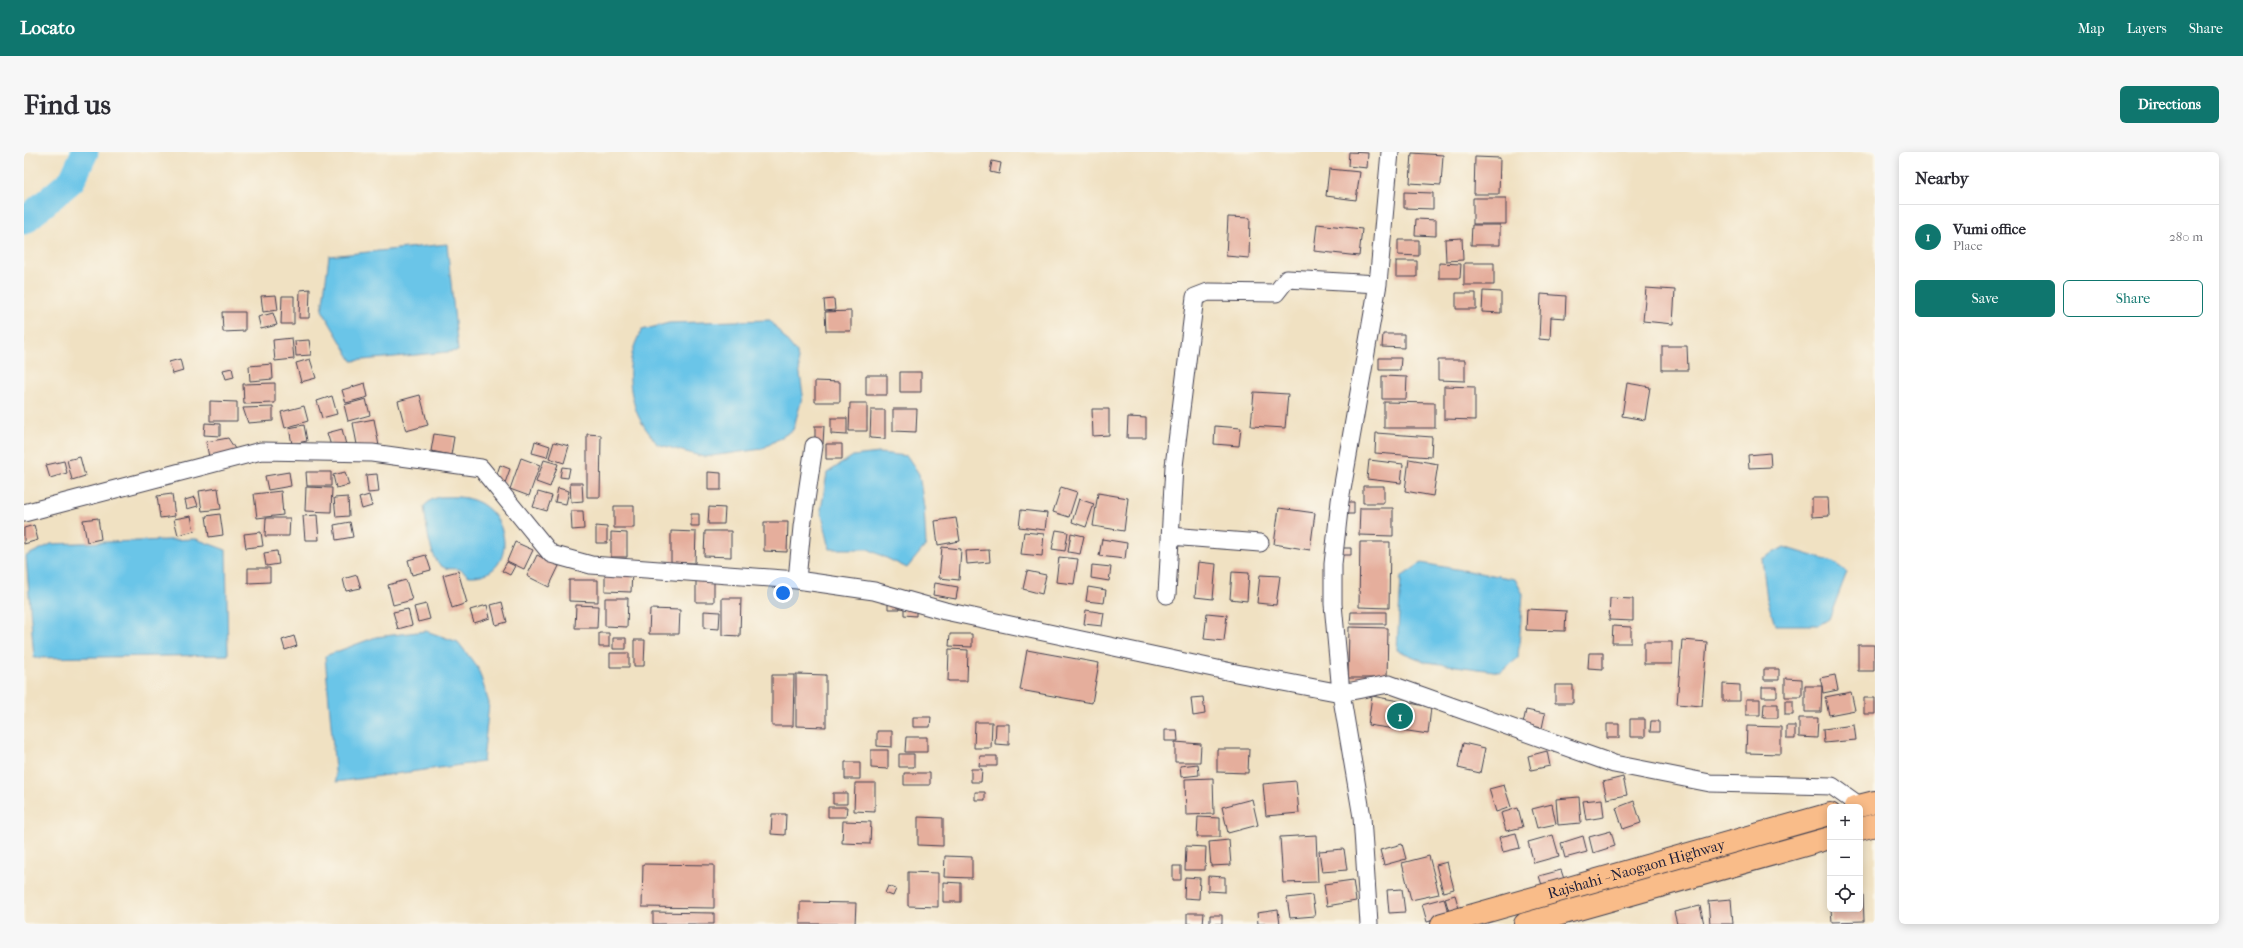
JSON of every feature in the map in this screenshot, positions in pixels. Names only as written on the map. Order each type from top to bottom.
[{"type":"main road","name":"Rajshahi - Naogaon Highway","points":[[1442,924],[1827,815]]},
{"type":"main road","points":[[1863,828],[1875,826]]},
{"type":"main road","name":"Rajshahi - Naogaon Highway","points":[[1527,923],[1827,839]]},
{"type":"main road","points":[[1523,901],[1527,923]]},
{"type":"street","points":[[1369,924],[1362,817],[1341,693],[1333,604],[1333,564],[1340,501],[1378,284],[1390,152]]},
{"type":"street","points":[[1167,595],[1174,466],[1195,297],[1208,292],[1276,294],[1287,279],[1378,284]]},
{"type":"street","points":[[797,580],[802,527],[814,446]]},
{"type":"street","points":[[24,513],[260,451],[372,453],[480,468],[551,554],[591,565],[797,580],[874,591],[945,611],[1236,673],[1341,693],[1389,684],[1614,764],[1710,783],[1832,786],[1861,804]]},
{"type":"street","points":[[1170,536],[1260,543]]},
{"type":"water","points":[[447,244],[458,351],[352,361],[322,310],[329,256]]},
{"type":"water","points":[[770,320],[797,353],[803,395],[793,430],[762,449],[704,457],[657,444],[637,413],[631,392],[631,360],[633,350],[642,330],[669,323]]},
{"type":"water","points":[[879,453],[907,456],[919,474],[924,507],[926,545],[907,568],[868,549],[830,549],[821,510],[827,473],[853,456]]},
{"type":"water","points":[[439,497],[458,497],[470,499],[485,506],[495,517],[502,529],[504,543],[502,556],[496,567],[485,574],[469,576],[459,569],[445,568],[438,563],[431,549],[424,506],[431,500]]},
{"type":"water","points":[[196,539],[226,550],[228,655],[34,658],[26,556],[51,544]]},
{"type":"water","points":[[1784,547],[1833,562],[1847,572],[1829,619],[1819,625],[1775,625],[1767,599],[1762,559]]},
{"type":"water","points":[[1421,563],[1515,579],[1523,594],[1518,658],[1501,672],[1426,662],[1397,650],[1401,577]]},
{"type":"water","points":[[426,631],[458,642],[478,668],[489,703],[483,762],[336,782],[325,656],[376,637]]},
{"type":"building","points":[[1349,152],[1368,153],[1367,168],[1348,166]]},
{"type":"building","points":[[1412,153],[1443,155],[1441,185],[1410,183]]},
{"type":"building","points":[[1475,157],[1500,158],[1499,194],[1474,194]]},
{"type":"building","points":[[992,161],[1001,163],[999,174],[990,172]]},
{"type":"building","points":[[1329,169],[1360,172],[1356,200],[1326,196]]},
{"type":"building","points":[[1404,192],[1433,193],[1433,209],[1404,208]]},
{"type":"building","points":[[1473,198],[1506,198],[1506,224],[1473,224]]},
{"type":"building","points":[[1228,217],[1250,218],[1249,258],[1226,256]]},
{"type":"building","points":[[1416,219],[1436,220],[1436,236],[1415,235]]},
{"type":"building","points":[[1317,224],[1362,229],[1359,256],[1314,251]]},
{"type":"building","points":[[1472,225],[1500,225],[1500,245],[1471,245]]},
{"type":"building","points":[[1462,238],[1463,260],[1446,261],[1445,239]]},
{"type":"building","points":[[1398,240],[1419,240],[1419,256],[1398,255]]},
{"type":"building","points":[[1396,261],[1417,261],[1417,277],[1396,277]]},
{"type":"building","points":[[1439,263],[1461,264],[1460,278],[1439,278]]},
{"type":"building","points":[[1464,263],[1494,263],[1494,285],[1464,285]]},
{"type":"building","points":[[1646,288],[1675,290],[1673,324],[1643,321]]},
{"type":"building","points":[[310,289],[309,318],[299,318],[300,290]]},
{"type":"building","points":[[1483,291],[1501,292],[1501,313],[1482,312]]},
{"type":"building","points":[[1456,293],[1476,293],[1476,309],[1456,309]]},
{"type":"building","points":[[1541,294],[1566,296],[1565,318],[1551,317],[1550,340],[1539,339]]},
{"type":"building","points":[[276,295],[278,310],[263,312],[261,296]]},
{"type":"building","points":[[282,296],[294,296],[294,324],[281,324]]},
{"type":"building","points":[[834,299],[835,310],[825,311],[824,300]]},
{"type":"building","points":[[851,311],[851,331],[826,331],[825,312]]},
{"type":"building","points":[[222,312],[245,312],[245,331],[223,332]]},
{"type":"building","points":[[273,313],[277,325],[261,329],[258,317]]},
{"type":"building","points":[[1383,334],[1404,334],[1404,348],[1382,347]]},
{"type":"building","points":[[292,338],[294,359],[275,361],[273,340]]},
{"type":"building","points":[[309,340],[311,355],[296,356],[295,341]]},
{"type":"building","points":[[1662,346],[1687,346],[1688,370],[1662,370]]},
{"type":"building","points":[[1379,358],[1401,358],[1400,370],[1379,370]]},
{"type":"building","points":[[180,359],[183,371],[173,374],[169,362]]},
{"type":"building","points":[[310,359],[316,378],[301,382],[296,363]]},
{"type":"building","points":[[1438,360],[1465,360],[1465,381],[1438,380]]},
{"type":"building","points":[[272,364],[273,379],[250,381],[249,366]]},
{"type":"building","points":[[232,368],[234,377],[226,379],[223,370]]},
{"type":"building","points":[[900,372],[921,372],[921,392],[900,392]]},
{"type":"building","points":[[866,375],[887,375],[887,395],[866,395]]},
{"type":"building","points":[[1382,376],[1407,377],[1406,399],[1382,399]]},
{"type":"building","points":[[815,381],[840,382],[840,402],[815,402]]},
{"type":"building","points":[[275,383],[275,403],[244,404],[243,384]]},
{"type":"building","points":[[365,383],[368,397],[346,403],[342,390]]},
{"type":"building","points":[[1627,383],[1650,387],[1645,420],[1622,416]]},
{"type":"building","points":[[1444,386],[1475,387],[1475,420],[1444,419]]},
{"type":"building","points":[[1254,392],[1288,394],[1285,428],[1251,426]]},
{"type":"building","points":[[420,395],[428,425],[406,431],[398,401]]},
{"type":"building","points":[[332,396],[337,414],[322,418],[317,401]]},
{"type":"building","points":[[366,399],[370,415],[348,421],[344,405]]},
{"type":"building","points":[[210,401],[237,402],[237,421],[210,421]]},
{"type":"building","points":[[1384,402],[1435,403],[1435,428],[1384,428]]},
{"type":"building","points":[[850,403],[867,403],[867,431],[849,431]]},
{"type":"building","points":[[304,406],[308,421],[285,428],[281,412]]},
{"type":"building","points":[[273,407],[273,421],[248,423],[243,408]]},
{"type":"building","points":[[893,409],[917,409],[916,432],[893,431]]},
{"type":"building","points":[[1092,409],[1109,409],[1109,435],[1093,436]]},
{"type":"building","points":[[871,410],[885,410],[885,439],[870,438]]},
{"type":"building","points":[[1128,417],[1146,418],[1146,438],[1127,438]]},
{"type":"building","points":[[831,418],[847,418],[847,435],[831,434]]},
{"type":"building","points":[[374,419],[379,446],[358,450],[353,423]]},
{"type":"building","points":[[205,423],[220,424],[220,436],[204,435]]},
{"type":"building","points":[[304,425],[307,441],[292,444],[289,428]]},
{"type":"building","points":[[815,426],[824,426],[823,444],[815,444]]},
{"type":"building","points":[[1215,426],[1241,428],[1239,446],[1214,444]]},
{"type":"building","points":[[342,429],[346,445],[332,449],[327,433]]},
{"type":"building","points":[[1376,433],[1432,437],[1431,457],[1375,453]]},
{"type":"building","points":[[434,434],[454,437],[451,455],[431,451]]},
{"type":"building","points":[[587,434],[601,435],[600,497],[587,497]]},
{"type":"building","points":[[228,438],[237,452],[209,457],[206,442]]},
{"type":"building","points":[[535,441],[550,446],[547,457],[532,453]]},
{"type":"building","points":[[554,442],[569,446],[564,463],[549,458]]},
{"type":"building","points":[[826,444],[842,444],[842,459],[826,459]]},
{"type":"building","points":[[1770,453],[1771,467],[1749,468],[1748,455]]},
{"type":"building","points":[[80,457],[85,476],[72,480],[67,460]]},
{"type":"building","points":[[521,458],[540,465],[529,496],[510,489]]},
{"type":"building","points":[[1409,459],[1438,464],[1433,496],[1405,491]]},
{"type":"building","points":[[544,460],[558,464],[550,487],[536,482]]},
{"type":"building","points":[[1369,460],[1403,464],[1401,483],[1367,479]]},
{"type":"building","points":[[64,461],[67,473],[50,478],[46,465]]},
{"type":"building","points":[[500,465],[510,469],[505,483],[495,480]]},
{"type":"building","points":[[562,467],[570,468],[568,478],[560,477]]},
{"type":"building","points":[[289,472],[291,486],[268,490],[265,476]]},
{"type":"building","points":[[306,472],[331,472],[331,486],[307,486]]},
{"type":"building","points":[[345,472],[349,485],[336,488],[333,475]]},
{"type":"building","points":[[708,472],[721,473],[721,490],[708,490]]},
{"type":"building","points":[[377,474],[379,492],[368,493],[366,475]]},
{"type":"building","points":[[570,483],[582,483],[583,501],[571,502]]},
{"type":"building","points":[[1363,486],[1384,486],[1384,503],[1363,503]]},
{"type":"building","points":[[306,487],[332,488],[331,512],[305,511]]},
{"type":"building","points":[[1061,487],[1077,492],[1069,517],[1053,512]]},
{"type":"building","points":[[218,488],[221,509],[202,511],[199,491]]},
{"type":"building","points":[[558,488],[569,491],[566,504],[555,502]]},
{"type":"building","points":[[281,491],[283,515],[257,518],[254,494]]},
{"type":"building","points":[[538,492],[552,496],[547,511],[533,507]]},
{"type":"building","points":[[1098,493],[1128,498],[1124,531],[1093,526]]},
{"type":"building","points":[[172,494],[175,516],[160,518],[157,496]]},
{"type":"building","points":[[369,495],[372,506],[362,509],[359,498]]},
{"type":"building","points":[[195,497],[198,506],[187,509],[185,500]]},
{"type":"building","points":[[348,497],[349,516],[336,517],[334,498]]},
{"type":"building","points":[[1812,498],[1828,498],[1829,516],[1812,517]]},
{"type":"building","points":[[1079,499],[1094,504],[1086,527],[1072,522]]},
{"type":"building","points":[[1347,502],[1354,502],[1354,514],[1346,514]]},
{"type":"building","points":[[614,506],[634,506],[634,528],[614,528]]},
{"type":"building","points":[[709,507],[725,508],[724,524],[708,524]]},
{"type":"building","points":[[1279,508],[1315,513],[1310,550],[1274,544]]},
{"type":"building","points":[[1360,508],[1393,508],[1393,536],[1359,535]]},
{"type":"building","points":[[1021,510],[1047,513],[1045,530],[1019,527]]},
{"type":"building","points":[[571,511],[583,511],[584,529],[572,530]]},
{"type":"building","points":[[220,514],[223,535],[209,537],[206,516]]},
{"type":"building","points":[[691,514],[699,514],[699,526],[691,526]]},
{"type":"building","points":[[317,515],[319,540],[305,540],[303,516]]},
{"type":"building","points":[[191,516],[194,531],[178,535],[174,519]]},
{"type":"building","points":[[98,518],[101,539],[87,542],[83,520]]},
{"type":"building","points":[[266,518],[290,518],[289,536],[265,536]]},
{"type":"building","points":[[956,518],[960,541],[938,545],[935,521]]},
{"type":"building","points":[[350,522],[353,537],[336,540],[334,525]]},
{"type":"building","points":[[764,522],[788,522],[787,552],[764,551]]},
{"type":"building","points":[[34,525],[38,540],[24,544],[24,528]]},
{"type":"building","points":[[596,526],[607,527],[607,543],[596,543]]},
{"type":"building","points":[[1056,530],[1068,532],[1065,551],[1052,549]]},
{"type":"building","points":[[671,531],[696,532],[695,563],[671,562]]},
{"type":"building","points":[[705,531],[731,531],[731,557],[704,556]]},
{"type":"building","points":[[261,532],[263,546],[246,548],[244,534]]},
{"type":"building","points":[[611,532],[627,533],[627,557],[611,557]]},
{"type":"building","points":[[1024,532],[1044,534],[1042,556],[1021,554]]},
{"type":"building","points":[[1071,533],[1084,536],[1080,554],[1068,552]]},
{"type":"building","points":[[1102,539],[1127,543],[1125,559],[1099,556]]},
{"type":"building","points":[[515,542],[533,550],[524,569],[507,561]]},
{"type":"building","points":[[1360,542],[1390,542],[1389,608],[1359,607]]},
{"type":"building","points":[[942,547],[961,549],[959,580],[939,578]]},
{"type":"building","points":[[1341,548],[1351,548],[1351,555],[1341,555]]},
{"type":"building","points":[[989,550],[990,562],[967,564],[966,551]]},
{"type":"building","points":[[277,551],[279,564],[266,566],[264,553]]},
{"type":"building","points":[[426,555],[431,570],[412,575],[408,560]]},
{"type":"building","points":[[537,555],[559,566],[549,587],[527,576]]},
{"type":"building","points":[[1059,557],[1078,559],[1074,584],[1056,582]]},
{"type":"building","points":[[507,562],[515,566],[510,575],[502,571]]},
{"type":"building","points":[[1198,562],[1216,564],[1213,599],[1195,597]]},
{"type":"building","points":[[1092,565],[1111,567],[1109,581],[1091,578]]},
{"type":"building","points":[[248,568],[270,568],[270,582],[248,583]]},
{"type":"building","points":[[458,571],[467,603],[452,608],[443,575]]},
{"type":"building","points":[[1027,571],[1046,575],[1042,594],[1023,589]]},
{"type":"building","points":[[605,572],[632,572],[631,592],[605,591]]},
{"type":"building","points":[[1232,572],[1249,573],[1247,601],[1230,599]]},
{"type":"building","points":[[357,575],[361,588],[346,591],[343,579]]},
{"type":"building","points":[[1260,575],[1280,576],[1276,605],[1257,603]]},
{"type":"building","points":[[696,577],[714,577],[714,602],[696,602]]},
{"type":"building","points":[[406,580],[412,600],[393,605],[388,585]]},
{"type":"building","points":[[569,580],[598,580],[598,602],[569,601]]},
{"type":"building","points":[[935,583],[958,587],[956,599],[933,595]]},
{"type":"building","points":[[1088,587],[1106,590],[1104,603],[1086,601]]},
{"type":"building","points":[[605,598],[628,598],[627,627],[605,626]]},
{"type":"building","points":[[722,598],[741,598],[740,636],[722,635]]},
{"type":"building","points":[[1610,598],[1633,599],[1633,621],[1609,620]]},
{"type":"building","points":[[888,600],[900,600],[900,609],[888,609]]},
{"type":"building","points":[[502,602],[507,622],[496,625],[491,605]]},
{"type":"building","points":[[426,604],[430,619],[418,622],[414,607]]},
{"type":"building","points":[[487,605],[490,618],[474,623],[470,610]]},
{"type":"building","points":[[576,605],[598,606],[597,628],[575,628]]},
{"type":"building","points":[[904,606],[916,607],[916,616],[904,615]]},
{"type":"building","points":[[408,609],[412,625],[398,629],[393,612]]},
{"type":"building","points":[[650,609],[680,610],[679,634],[649,634]]},
{"type":"building","points":[[1527,609],[1566,611],[1565,631],[1526,630]]},
{"type":"building","points":[[1086,610],[1104,613],[1102,626],[1084,624]]},
{"type":"building","points":[[704,611],[720,612],[719,629],[704,628]]},
{"type":"building","points":[[1351,612],[1386,612],[1386,624],[1350,624]]},
{"type":"building","points":[[1207,613],[1227,615],[1224,641],[1204,639]]},
{"type":"building","points":[[1613,626],[1631,627],[1631,643],[1612,643]]},
{"type":"building","points":[[1349,627],[1388,628],[1387,678],[1348,678]]},
{"type":"building","points":[[599,633],[609,633],[609,647],[599,647]]},
{"type":"building","points":[[950,634],[972,634],[972,647],[949,646]]},
{"type":"building","points":[[294,636],[297,646],[285,650],[282,640]]},
{"type":"building","points":[[613,638],[626,638],[626,649],[613,649]]},
{"type":"building","points":[[634,640],[645,640],[644,666],[634,666]]},
{"type":"building","points":[[1682,640],[1707,642],[1702,706],[1677,704]]},
{"type":"building","points":[[1644,642],[1672,642],[1672,664],[1644,664]]},
{"type":"building","points":[[1858,645],[1874,645],[1874,671],[1858,671]]},
{"type":"building","points":[[949,649],[968,650],[967,681],[948,681]]},
{"type":"building","points":[[1027,650],[1099,663],[1092,703],[1020,690]]},
{"type":"building","points":[[610,653],[629,653],[629,667],[610,667]]},
{"type":"building","points":[[1589,653],[1603,653],[1603,669],[1588,668]]},
{"type":"building","points":[[1764,669],[1779,669],[1779,680],[1764,680]]},
{"type":"building","points":[[796,674],[826,675],[826,727],[796,726]]},
{"type":"building","points":[[772,675],[794,675],[793,726],[772,726]]},
{"type":"building","points":[[1835,675],[1838,690],[1823,693],[1820,678]]},
{"type":"building","points":[[1785,678],[1802,679],[1802,697],[1785,697]]},
{"type":"building","points":[[1723,684],[1740,685],[1740,701],[1723,701]]},
{"type":"building","points":[[1555,685],[1573,685],[1573,703],[1555,703]]},
{"type":"building","points":[[1805,686],[1822,686],[1821,712],[1805,712]]},
{"type":"building","points":[[1762,687],[1777,687],[1777,697],[1762,697]]},
{"type":"building","points":[[1851,692],[1855,710],[1829,715],[1825,697]]},
{"type":"building","points":[[1372,696],[1431,707],[1428,734],[1368,725]]},
{"type":"building","points":[[1203,697],[1205,714],[1193,716],[1191,698]]},
{"type":"building","points":[[1864,698],[1875,698],[1875,714],[1864,714]]},
{"type":"building","points":[[1746,699],[1760,699],[1760,715],[1746,715]]},
{"type":"building","points":[[1785,701],[1793,701],[1793,715],[1785,715]]},
{"type":"building","points":[[1764,704],[1778,704],[1778,718],[1763,718]]},
{"type":"building","points":[[1526,710],[1545,714],[1542,728],[1523,724]]},
{"type":"building","points":[[913,717],[931,717],[930,727],[913,727]]},
{"type":"building","points":[[1799,718],[1818,718],[1817,738],[1799,737]]},
{"type":"building","points":[[1630,719],[1645,719],[1645,737],[1630,737]]},
{"type":"building","points":[[1651,721],[1659,721],[1659,732],[1650,732]]},
{"type":"building","points":[[975,722],[992,722],[991,748],[974,748]]},
{"type":"building","points":[[996,724],[1009,724],[1009,745],[995,744]]},
{"type":"building","points":[[1607,724],[1619,724],[1619,738],[1607,738]]},
{"type":"building","points":[[1854,725],[1856,740],[1824,743],[1823,729]]},
{"type":"building","points":[[1747,726],[1781,727],[1781,754],[1746,753]]},
{"type":"building","points":[[1786,726],[1795,726],[1795,739],[1786,739]]},
{"type":"building","points":[[1165,730],[1177,730],[1178,741],[1165,741]]},
{"type":"building","points":[[877,731],[892,731],[892,747],[877,746]]},
{"type":"building","points":[[906,737],[927,737],[927,752],[905,752]]},
{"type":"building","points":[[1175,742],[1201,744],[1200,762],[1175,762]]},
{"type":"building","points":[[1463,743],[1485,748],[1480,773],[1458,768]]},
{"type":"building","points":[[1217,749],[1249,749],[1248,773],[1217,772]]},
{"type":"building","points":[[871,750],[888,750],[888,769],[871,768]]},
{"type":"building","points":[[1547,751],[1550,766],[1531,770],[1528,756]]},
{"type":"building","points":[[899,754],[914,754],[914,767],[899,767]]},
{"type":"building","points":[[980,756],[997,756],[997,766],[979,766]]},
{"type":"building","points":[[845,762],[860,762],[860,779],[845,779]]},
{"type":"building","points":[[1198,764],[1199,775],[1181,777],[1180,766]]},
{"type":"building","points":[[971,769],[982,769],[981,782],[971,782]]},
{"type":"building","points":[[904,773],[930,773],[930,785],[904,785]]},
{"type":"building","points":[[1623,777],[1627,795],[1607,799],[1603,782]]},
{"type":"building","points":[[1213,778],[1214,814],[1186,815],[1185,779]]},
{"type":"building","points":[[1296,781],[1299,813],[1266,816],[1263,784]]},
{"type":"building","points":[[855,783],[875,783],[875,812],[854,811]]},
{"type":"building","points":[[1504,785],[1511,807],[1496,812],[1489,789]]},
{"type":"building","points":[[975,792],[985,792],[985,800],[975,800]]},
{"type":"building","points":[[833,793],[847,793],[847,804],[833,804]]},
{"type":"building","points":[[1579,797],[1581,823],[1558,825],[1556,799]]},
{"type":"building","points":[[1252,799],[1258,825],[1228,833],[1222,807]]},
{"type":"building","points":[[1602,799],[1604,817],[1586,820],[1583,801]]},
{"type":"building","points":[[1634,801],[1641,823],[1623,829],[1616,808]]},
{"type":"building","points":[[1552,804],[1556,824],[1537,828],[1532,809]]},
{"type":"building","points":[[828,807],[847,807],[846,817],[828,817]]},
{"type":"building","points":[[1518,808],[1523,827],[1506,831],[1501,813]]},
{"type":"building","points":[[772,814],[786,814],[785,835],[771,834]]},
{"type":"building","points":[[918,817],[943,818],[943,846],[918,845]]},
{"type":"building","points":[[1198,817],[1220,818],[1220,837],[1197,837]]},
{"type":"building","points":[[843,821],[871,822],[870,844],[842,843]]},
{"type":"building","points":[[1611,831],[1615,846],[1593,853],[1589,837]]},
{"type":"building","points":[[1516,833],[1520,848],[1503,852],[1499,837]]},
{"type":"building","points":[[1316,835],[1318,882],[1283,883],[1280,837]]},
{"type":"building","points":[[1553,835],[1559,856],[1534,863],[1528,842]]},
{"type":"building","points":[[1583,836],[1587,852],[1565,858],[1561,843]]},
{"type":"building","points":[[1229,840],[1231,865],[1211,866],[1209,842]]},
{"type":"building","points":[[1402,844],[1406,859],[1384,865],[1380,850]]},
{"type":"building","points":[[1186,846],[1206,847],[1205,870],[1185,870]]},
{"type":"building","points":[[1344,849],[1347,870],[1322,872],[1319,851]]},
{"type":"building","points":[[945,856],[972,857],[972,878],[944,877]]},
{"type":"building","points":[[1429,856],[1439,894],[1411,900],[1402,863]]},
{"type":"building","points":[[1447,862],[1454,889],[1443,892],[1436,865]]},
{"type":"building","points":[[643,864],[714,865],[714,908],[642,907]]},
{"type":"building","points":[[1173,866],[1181,866],[1181,880],[1173,880]]},
{"type":"building","points":[[1561,870],[1566,885],[1544,891],[1539,876]]},
{"type":"building","points":[[908,872],[938,873],[938,907],[908,906]]},
{"type":"building","points":[[1208,876],[1225,877],[1225,892],[1208,891]]},
{"type":"building","points":[[1185,877],[1200,878],[1199,899],[1184,898]]},
{"type":"building","points":[[1353,880],[1356,901],[1327,906],[1324,884]]},
{"type":"building","points":[[943,882],[961,883],[961,902],[943,902]]},
{"type":"building","points":[[888,886],[896,889],[893,896],[885,893]]},
{"type":"building","points":[[1402,889],[1405,912],[1389,913],[1387,890]]},
{"type":"building","points":[[1863,894],[1864,921],[1832,922],[1831,912],[1863,912]]},
{"type":"building","points":[[1312,895],[1315,916],[1290,918],[1287,898]]},
{"type":"building","points":[[1455,895],[1460,912],[1450,915],[1445,898]]},
{"type":"building","points":[[1444,898],[1449,916],[1427,922],[1422,904]]},
{"type":"building","points":[[1731,899],[1733,924],[1710,924],[1708,901]]},
{"type":"building","points":[[800,902],[856,903],[855,924],[800,924]]},
{"type":"building","points":[[1700,906],[1704,924],[1677,924],[1674,912]]},
{"type":"building","points":[[1278,910],[1280,924],[1258,924],[1257,913]]},
{"type":"building","points":[[653,912],[714,913],[714,924],[653,924]]},
{"type":"building","points":[[1187,913],[1204,913],[1203,924],[1187,924]]},
{"type":"building","points":[[1210,915],[1222,915],[1222,924],[1210,924]]},
{"type":"waterway","points":[[24,221],[72,180],[85,152]]},
{"type":"place","name":"Vumi office","points":[[1400,716]]}]
